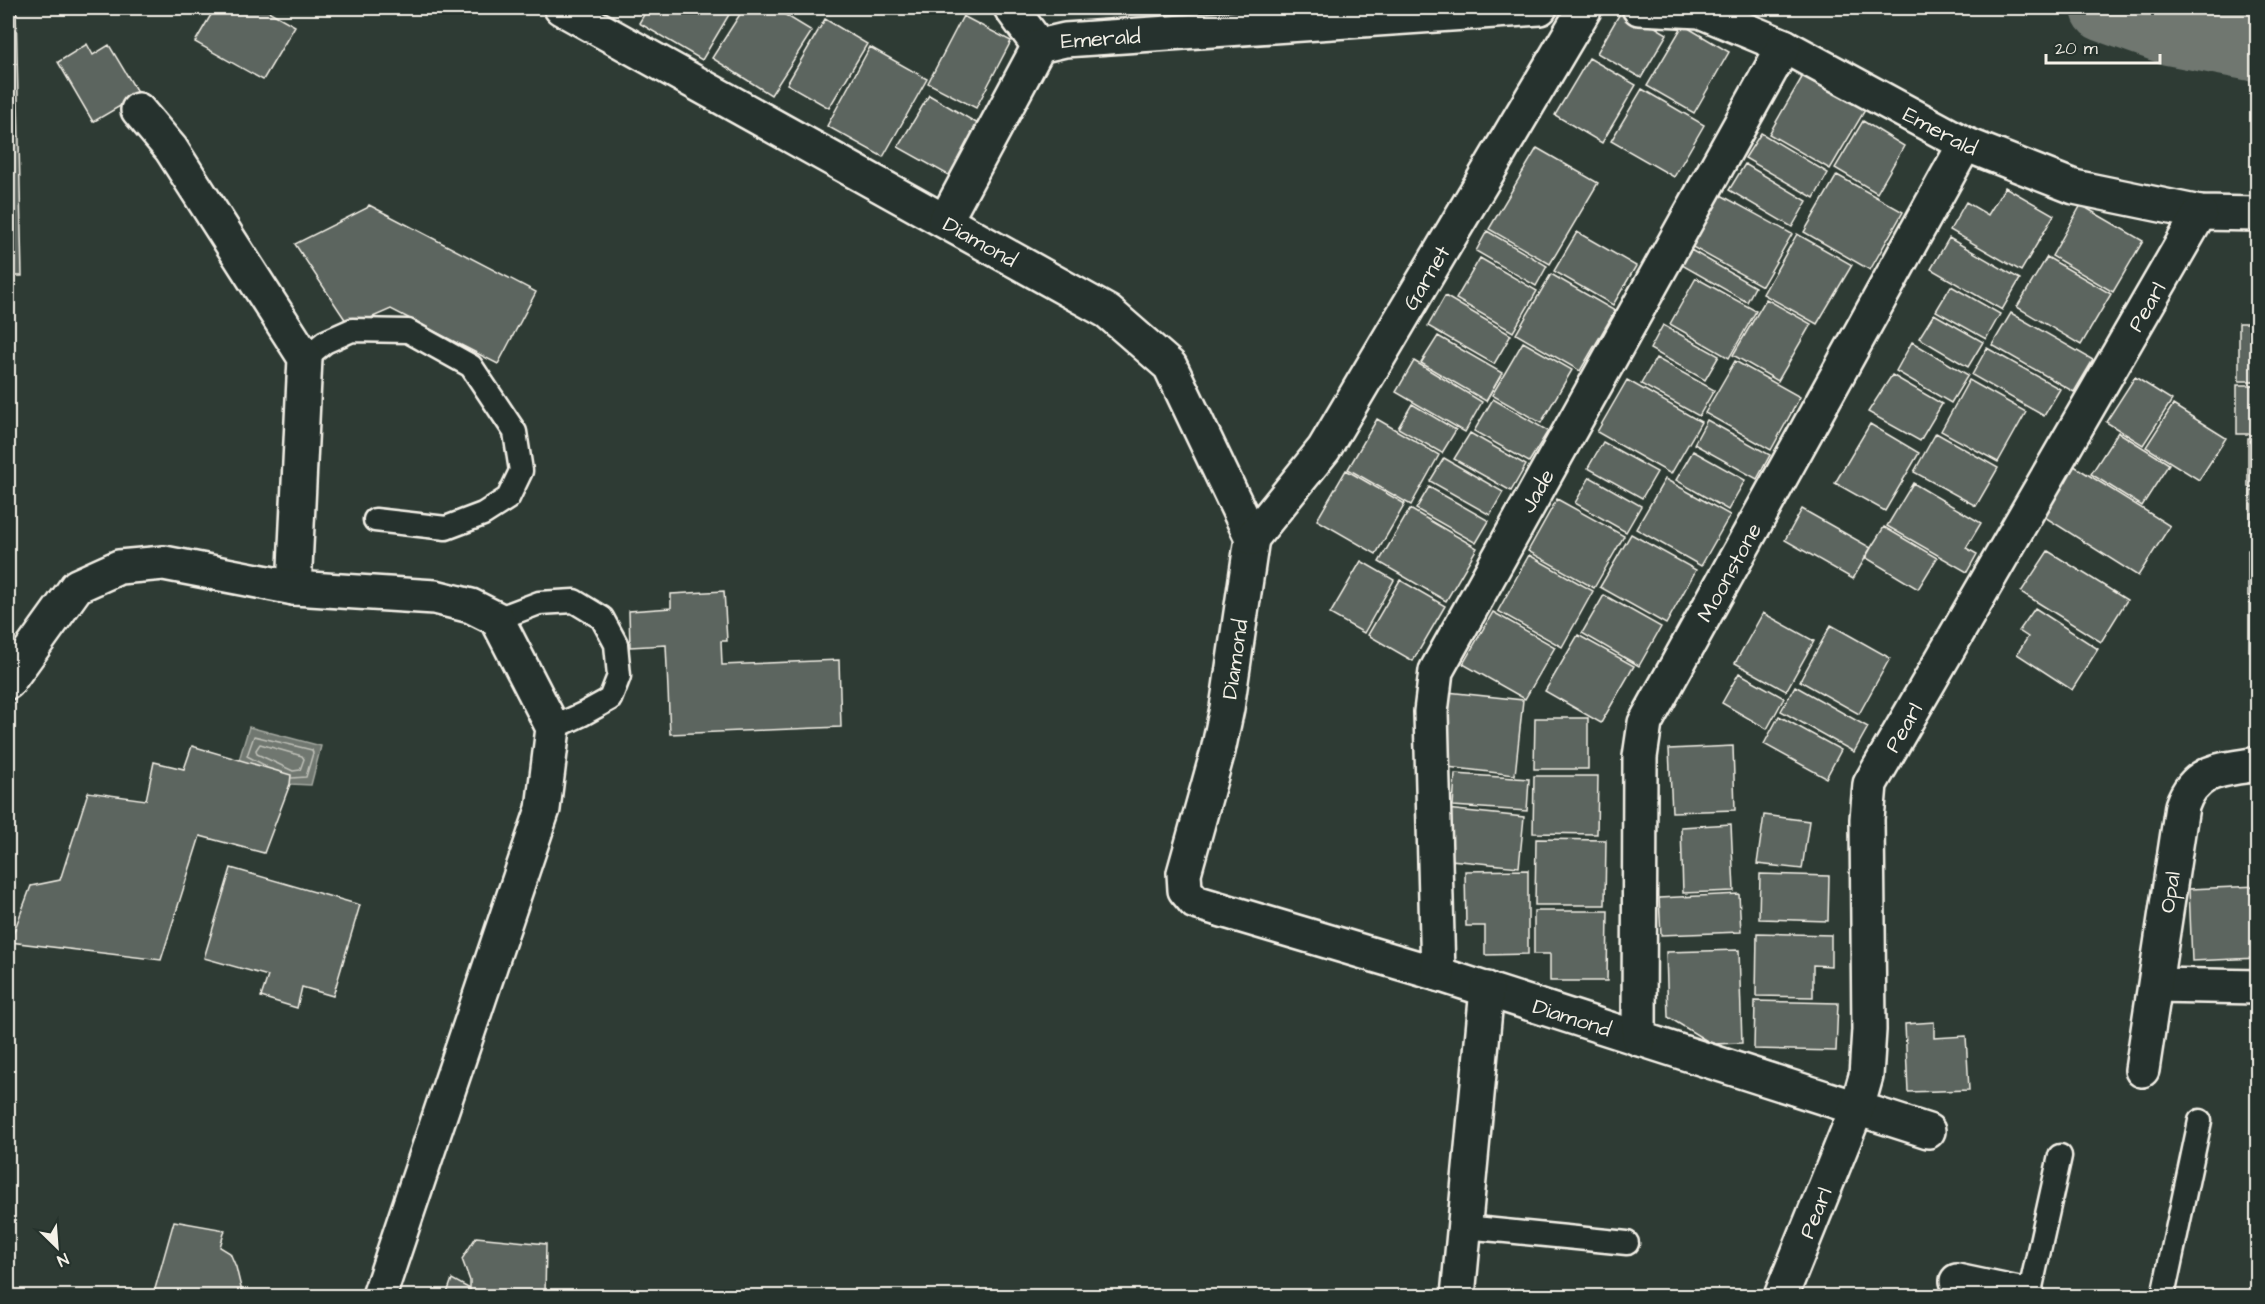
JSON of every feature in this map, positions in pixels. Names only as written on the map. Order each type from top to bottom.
[{"type":"street","name":"Diamond","points":[[561,8],[1108,312],[1170,366],[1252,537],[1227,708],[1218,751],[1184,873],[1185,890],[1195,902],[1438,974],[1928,1131]]},
{"type":"street","points":[[1011,8],[1039,46]]},
{"type":"street","name":"Emerald","points":[[945,221],[1039,46],[1065,40],[1539,8]]},
{"type":"street","name":"Garnet","points":[[1252,537],[1324,449],[1585,8]]},
{"type":"street","name":"Emerald","points":[[1639,8],[1700,11],[1784,46],[1965,144],[2074,187],[2200,213],[2258,214]]},
{"type":"street","name":"Jade","points":[[1438,974],[1431,712],[1436,670],[1784,46]]},
{"type":"street","points":[[138,110],[171,149],[305,358],[294,588]]},
{"type":"street","name":"Moonstone","points":[[1638,1039],[1640,757],[1645,723],[1965,144]]},
{"type":"street","name":"Pearl","points":[[1781,1296],[1857,1108],[1866,1076],[1869,1030],[1867,819],[1870,784],[2200,213]]},
{"type":"street","points":[[8,682],[78,586],[119,567],[164,563],[294,588],[435,597],[471,606],[497,620],[553,728],[543,809],[379,1296]]},
{"type":"street","name":"Opal","points":[[2142,1070],[2182,806],[2186,794],[2193,784],[2214,772],[2258,764]]},
{"type":"street","points":[[2156,985],[2258,987]]},
{"type":"street","points":[[1458,1296],[1486,989]]},
{"type":"street","points":[[1957,1281],[2028,1296]]},
{"type":"lane","points":[[305,358],[325,342],[352,330],[408,330],[471,366],[515,432],[521,471],[508,498],[483,514],[447,528],[375,520]]},
{"type":"lane","points":[[497,620],[539,603],[574,601],[602,618],[615,644],[619,676],[610,699],[553,728]]},
{"type":"lane","points":[[2163,1296],[2199,1121]]},
{"type":"lane","points":[[2028,1296],[2060,1156]]},
{"type":"lane","points":[[1465,1227],[1627,1243]]},
{"type":"water","points":[[249,727],[321,746],[311,785],[290,784],[239,760]]},
{"type":"building","points":[[8,8],[16,8],[22,276],[8,276]]},
{"type":"building","points":[[215,8],[263,8],[295,26],[263,80],[195,42]]},
{"type":"building","points":[[648,8],[733,8],[702,60],[639,23]]},
{"type":"building","points":[[744,8],[774,8],[812,31],[771,95],[712,58]]},
{"type":"building","points":[[1155,8],[1204,8],[1156,14]]},
{"type":"building","points":[[1623,8],[1667,34],[1641,78],[1597,53]]},
{"type":"building","points":[[963,16],[1011,41],[976,108],[928,83]]},
{"type":"building","points":[[825,19],[867,44],[829,108],[787,84]]},
{"type":"building","points":[[1683,25],[1729,52],[1694,113],[1647,86]]},
{"type":"building","points":[[87,44],[93,55],[109,45],[139,95],[93,122],[58,62]]},
{"type":"building","points":[[870,47],[927,79],[883,157],[827,126]]},
{"type":"building","points":[[1589,58],[1636,85],[1602,143],[1555,115]]},
{"type":"building","points":[[1804,74],[1871,100],[1830,169],[1769,134]]},
{"type":"building","points":[[1642,89],[1704,125],[1674,177],[1611,141]]},
{"type":"building","points":[[929,95],[980,125],[950,176],[898,147]]},
{"type":"building","points":[[1863,121],[1904,146],[1877,193],[1835,168]]},
{"type":"building","points":[[1761,133],[1828,173],[1814,198],[1745,158]]},
{"type":"building","points":[[1537,148],[1598,183],[1550,264],[1489,229]]},
{"type":"building","points":[[1745,164],[1807,201],[1792,227],[1729,190]]},
{"type":"building","points":[[1837,175],[1903,212],[1870,270],[1804,232]]},
{"type":"building","points":[[2005,187],[2054,215],[2021,271],[1950,230],[1966,202],[1988,215]]},
{"type":"building","points":[[1719,194],[1792,234],[1762,286],[1689,245]]},
{"type":"building","points":[[369,205],[536,292],[498,364],[391,309],[350,327],[295,244]]},
{"type":"building","points":[[2081,205],[2143,241],[2113,292],[2052,256]]},
{"type":"building","points":[[1487,231],[1547,266],[1536,286],[1476,251]]},
{"type":"building","points":[[1577,232],[1636,266],[1613,305],[1554,271]]},
{"type":"building","points":[[1797,234],[1852,265],[1817,324],[1763,294]]},
{"type":"building","points":[[1949,238],[2020,279],[2002,310],[1931,269]]},
{"type":"building","points":[[1691,250],[1755,287],[1747,302],[1682,265]]},
{"type":"building","points":[[2047,257],[2111,294],[2081,345],[2017,307]]},
{"type":"building","points":[[1480,258],[1537,291],[1513,332],[1456,299]]},
{"type":"building","points":[[1551,274],[1615,311],[1580,371],[1516,334]]},
{"type":"building","points":[[1696,278],[1756,311],[1729,358],[1670,324]]},
{"type":"building","points":[[1951,286],[2000,314],[1986,339],[1936,311]]},
{"type":"building","points":[[1445,296],[1511,335],[1494,364],[1428,326]]},
{"type":"building","points":[[1766,299],[1811,324],[1778,381],[1733,355]]},
{"type":"building","points":[[2011,313],[2093,360],[2074,392],[1992,345]]},
{"type":"building","points":[[1934,314],[1983,342],[1968,367],[1919,338]]},
{"type":"building","points":[[2239,323],[2258,323],[2258,381],[2239,381]]},
{"type":"building","points":[[1663,325],[1719,356],[1705,380],[1650,349]]},
{"type":"building","points":[[1438,336],[1502,373],[1486,401],[1421,363]]},
{"type":"building","points":[[1523,342],[1572,370],[1541,423],[1492,395]]},
{"type":"building","points":[[1912,342],[1968,375],[1951,403],[1896,371]]},
{"type":"building","points":[[1987,348],[2060,389],[2044,416],[1972,375]]},
{"type":"building","points":[[1656,358],[1714,390],[1699,416],[1641,384]]},
{"type":"building","points":[[1414,361],[1482,402],[1465,432],[1396,392]]},
{"type":"building","points":[[1735,361],[1800,397],[1771,450],[1705,413]]},
{"type":"building","points":[[1892,375],[1942,404],[1920,441],[1868,412]]},
{"type":"building","points":[[2135,377],[2172,400],[2143,445],[2106,422]]},
{"type":"building","points":[[1627,380],[1701,422],[1671,474],[1597,432]]},
{"type":"building","points":[[1969,380],[2026,412],[1998,462],[1941,431]]},
{"type":"building","points":[[2237,385],[2258,385],[2258,434],[2237,434]]},
{"type":"building","points":[[1493,399],[1548,431],[1529,462],[1474,431]]},
{"type":"building","points":[[1412,404],[1456,430],[1442,453],[1398,428]]},
{"type":"building","points":[[2173,405],[2226,438],[2199,480],[2146,447]]},
{"type":"building","points":[[1377,419],[1439,455],[1411,505],[1348,469]]},
{"type":"building","points":[[1707,420],[1770,455],[1757,479],[1694,444]]},
{"type":"building","points":[[1870,424],[1919,453],[1885,511],[1835,483]]},
{"type":"building","points":[[2118,432],[2169,464],[2142,506],[2091,474]]},
{"type":"building","points":[[1470,433],[1526,465],[1511,491],[1454,459]]},
{"type":"building","points":[[1936,433],[1998,468],[1976,506],[1914,472]]},
{"type":"building","points":[[2248,438],[2258,438],[2258,487],[2248,487]]},
{"type":"building","points":[[1603,442],[1657,472],[1642,498],[1588,468]]},
{"type":"building","points":[[1693,451],[1745,480],[1728,510],[1676,480]]},
{"type":"building","points":[[1444,458],[1503,492],[1490,515],[1430,481]]},
{"type":"building","points":[[2071,464],[2170,526],[2138,576],[2040,514]]},
{"type":"building","points":[[1346,470],[1405,504],[1376,554],[1317,520]]},
{"type":"building","points":[[1590,477],[1641,506],[1626,532],[1575,503]]},
{"type":"building","points":[[1665,479],[1730,515],[1701,566],[1636,529]]},
{"type":"building","points":[[1913,483],[1981,523],[1966,548],[1977,554],[1967,572],[1887,526]]},
{"type":"building","points":[[1429,487],[1489,521],[1476,543],[1416,509]]},
{"type":"building","points":[[2251,491],[2258,491],[2258,545],[2251,545]]},
{"type":"building","points":[[1557,499],[1624,536],[1594,588],[1528,551]]},
{"type":"building","points":[[1410,509],[1477,548],[1446,601],[1379,562]]},
{"type":"building","points":[[1802,509],[1871,548],[1853,579],[1785,540]]},
{"type":"building","points":[[1884,527],[1937,558],[1918,589],[1865,557]]},
{"type":"building","points":[[1631,534],[1696,570],[1666,624],[1600,587]]},
{"type":"building","points":[[2248,550],[2258,550],[2258,596],[2248,596]]},
{"type":"building","points":[[2048,551],[2127,600],[2101,642],[2021,592]]},
{"type":"building","points":[[1529,555],[1593,591],[1562,647],[1498,611]]},
{"type":"building","points":[[1361,561],[1394,580],[1364,633],[1330,614]]},
{"type":"building","points":[[1400,580],[1445,606],[1413,661],[1368,635]]},
{"type":"building","points":[[724,591],[727,641],[721,641],[722,665],[839,660],[841,727],[670,734],[666,645],[630,647],[629,611],[671,608],[671,594]]},
{"type":"building","points":[[1604,595],[1661,627],[1639,666],[1582,633]]},
{"type":"building","points":[[2249,603],[2258,603],[2258,651],[2249,651]]},
{"type":"building","points":[[2035,608],[2098,649],[2072,690],[2017,654],[2028,637],[2019,631]]},
{"type":"building","points":[[1493,612],[1555,647],[1525,699],[1463,664]]},
{"type":"building","points":[[1763,613],[1814,641],[1786,691],[1735,663]]},
{"type":"building","points":[[1831,625],[1890,658],[1859,714],[1800,681]]},
{"type":"building","points":[[1578,635],[1634,666],[1601,723],[1545,691]]},
{"type":"building","points":[[1739,673],[1784,698],[1767,729],[1722,703]]},
{"type":"building","points":[[1795,686],[1868,727],[1854,752],[1781,711]]},
{"type":"building","points":[[1447,692],[1523,700],[1515,775],[1439,766]]},
{"type":"building","points":[[1779,716],[1841,750],[1826,778],[1764,744]]},
{"type":"building","points":[[1535,718],[1588,718],[1588,769],[1534,769]]},
{"type":"building","points":[[192,746],[291,775],[290,784],[264,853],[200,836],[161,960],[10,942],[31,886],[60,880],[88,792],[146,800],[154,762],[184,769]]},
{"type":"building","points":[[1733,746],[1735,810],[1672,812],[1669,749]]},
{"type":"building","points":[[1455,774],[1529,779],[1527,811],[1453,806]]},
{"type":"building","points":[[1534,776],[1598,776],[1597,834],[1533,833]]},
{"type":"building","points":[[1446,809],[1524,817],[1519,867],[1441,859]]},
{"type":"building","points":[[1764,815],[1809,821],[1802,869],[1757,864]]},
{"type":"building","points":[[1731,824],[1734,891],[1683,893],[1681,827]]},
{"type":"building","points":[[1536,839],[1606,840],[1605,905],[1535,905]]},
{"type":"building","points":[[231,868],[360,905],[333,996],[302,987],[297,1008],[261,997],[268,976],[204,958]]},
{"type":"building","points":[[1528,870],[1528,954],[1485,955],[1485,926],[1466,926],[1465,871]]},
{"type":"building","points":[[1760,874],[1829,876],[1828,921],[1759,919]]},
{"type":"building","points":[[2258,886],[2258,958],[2192,961],[2189,889]]},
{"type":"building","points":[[1739,894],[1741,932],[1661,935],[1659,898]]},
{"type":"building","points":[[1534,911],[1608,911],[1607,981],[1550,981],[1550,954],[1534,954]]},
{"type":"building","points":[[1757,933],[1831,935],[1831,966],[1813,965],[1813,997],[1756,996]]},
{"type":"building","points":[[1739,950],[1742,1043],[1712,1044],[1668,1017],[1666,952]]},
{"type":"building","points":[[1755,1001],[1838,1003],[1836,1051],[1754,1049]]},
{"type":"building","points":[[1934,1022],[1934,1038],[1966,1036],[1969,1090],[1908,1092],[1905,1024]]},
{"type":"building","points":[[174,1221],[225,1230],[220,1247],[230,1253],[243,1296],[153,1296]]},
{"type":"building","points":[[476,1237],[546,1244],[545,1296],[446,1296],[452,1279],[470,1289],[470,1281],[462,1259]]},
{"type":"waterway","points":[[2105,8],[2169,31],[2258,48]]}]
